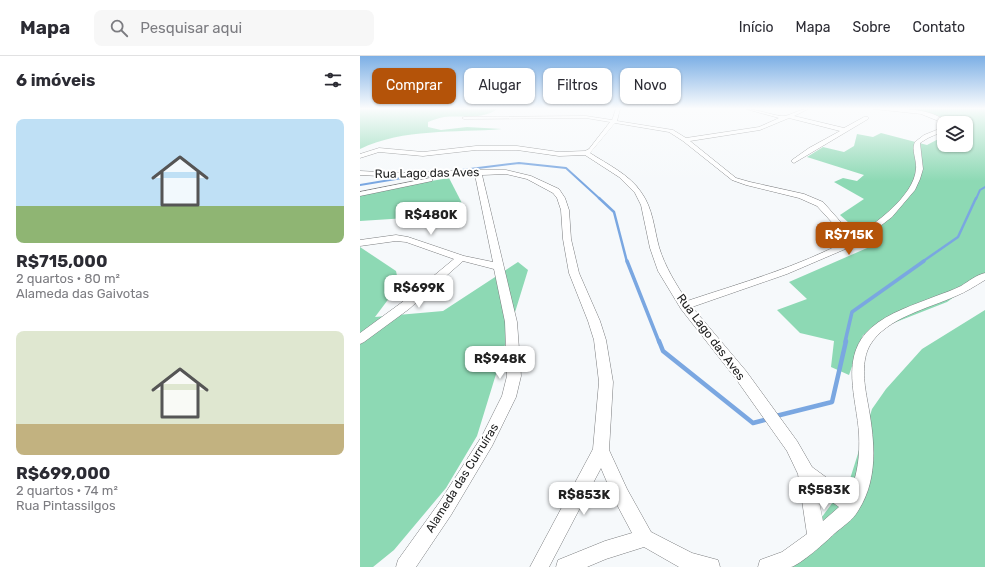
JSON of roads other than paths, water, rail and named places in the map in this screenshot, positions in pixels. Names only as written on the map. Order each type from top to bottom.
[{"type":"street","points":[[586,154],[605,133]]},
{"type":"street","points":[[674,133],[734,179],[748,184],[806,197],[820,204],[832,215],[854,242]]},
{"type":"street","points":[[685,140],[736,133]]},
{"type":"street","points":[[794,161],[839,133]]},
{"type":"street","points":[[685,306],[776,275],[854,242],[872,231],[890,214],[914,183],[920,172],[920,162],[916,146],[917,143],[922,138],[935,133]]},
{"type":"street","name":"Rua Lago das Aves","points":[[360,156],[379,150],[423,154],[476,148],[502,147],[559,154],[586,154],[621,176],[638,192],[645,205],[655,248],[663,271],[685,306],[772,417],[792,446],[806,473],[817,538]]},
{"type":"street","points":[[360,194],[472,172]]},
{"type":"street","name":"Alameda das Curruíras","points":[[405,567],[445,509],[487,441],[509,397],[514,376],[512,322],[500,267],[472,172]]},
{"type":"street","name":"Rua Lago das Aves","points":[[360,173],[399,175],[506,172],[530,177],[556,191],[561,198],[565,210],[567,239],[574,273],[594,321],[600,340],[606,382],[601,451],[539,567]]},
{"type":"street","points":[[360,243],[396,238],[408,240],[461,258],[500,267]]},
{"type":"street","points":[[360,339],[405,306],[461,258]]},
{"type":"street","points":[[767,567],[788,560],[817,538],[852,506],[861,489],[866,466],[866,434],[858,385],[857,365],[863,344],[874,332],[891,320],[962,289],[985,276]]},
{"type":"street","name":"Rua Lago das Aves","points":[[601,451],[621,495],[645,538]]},
{"type":"street","points":[[806,473],[852,506]]},
{"type":"street","points":[[564,567],[605,550],[645,538],[689,564],[711,567]]},
{"type":"waterway","points":[[454,171],[519,163],[566,168],[600,199]]},
{"type":"waterway","points":[[360,185],[414,176]]},
{"type":"waterway","points":[[976,199],[980,190],[985,187]]},
{"type":"waterway","points":[[599,198],[614,212],[627,262]]},
{"type":"waterway","points":[[922,262],[958,237],[976,198]]},
{"type":"waterway","points":[[627,261],[659,342]]},
{"type":"waterway","points":[[845,342],[852,312],[924,261]]},
{"type":"waterway","points":[[659,341],[663,351],[753,423],[768,419]]},
{"type":"waterway","points":[[776,416],[832,402],[846,341]]}]
